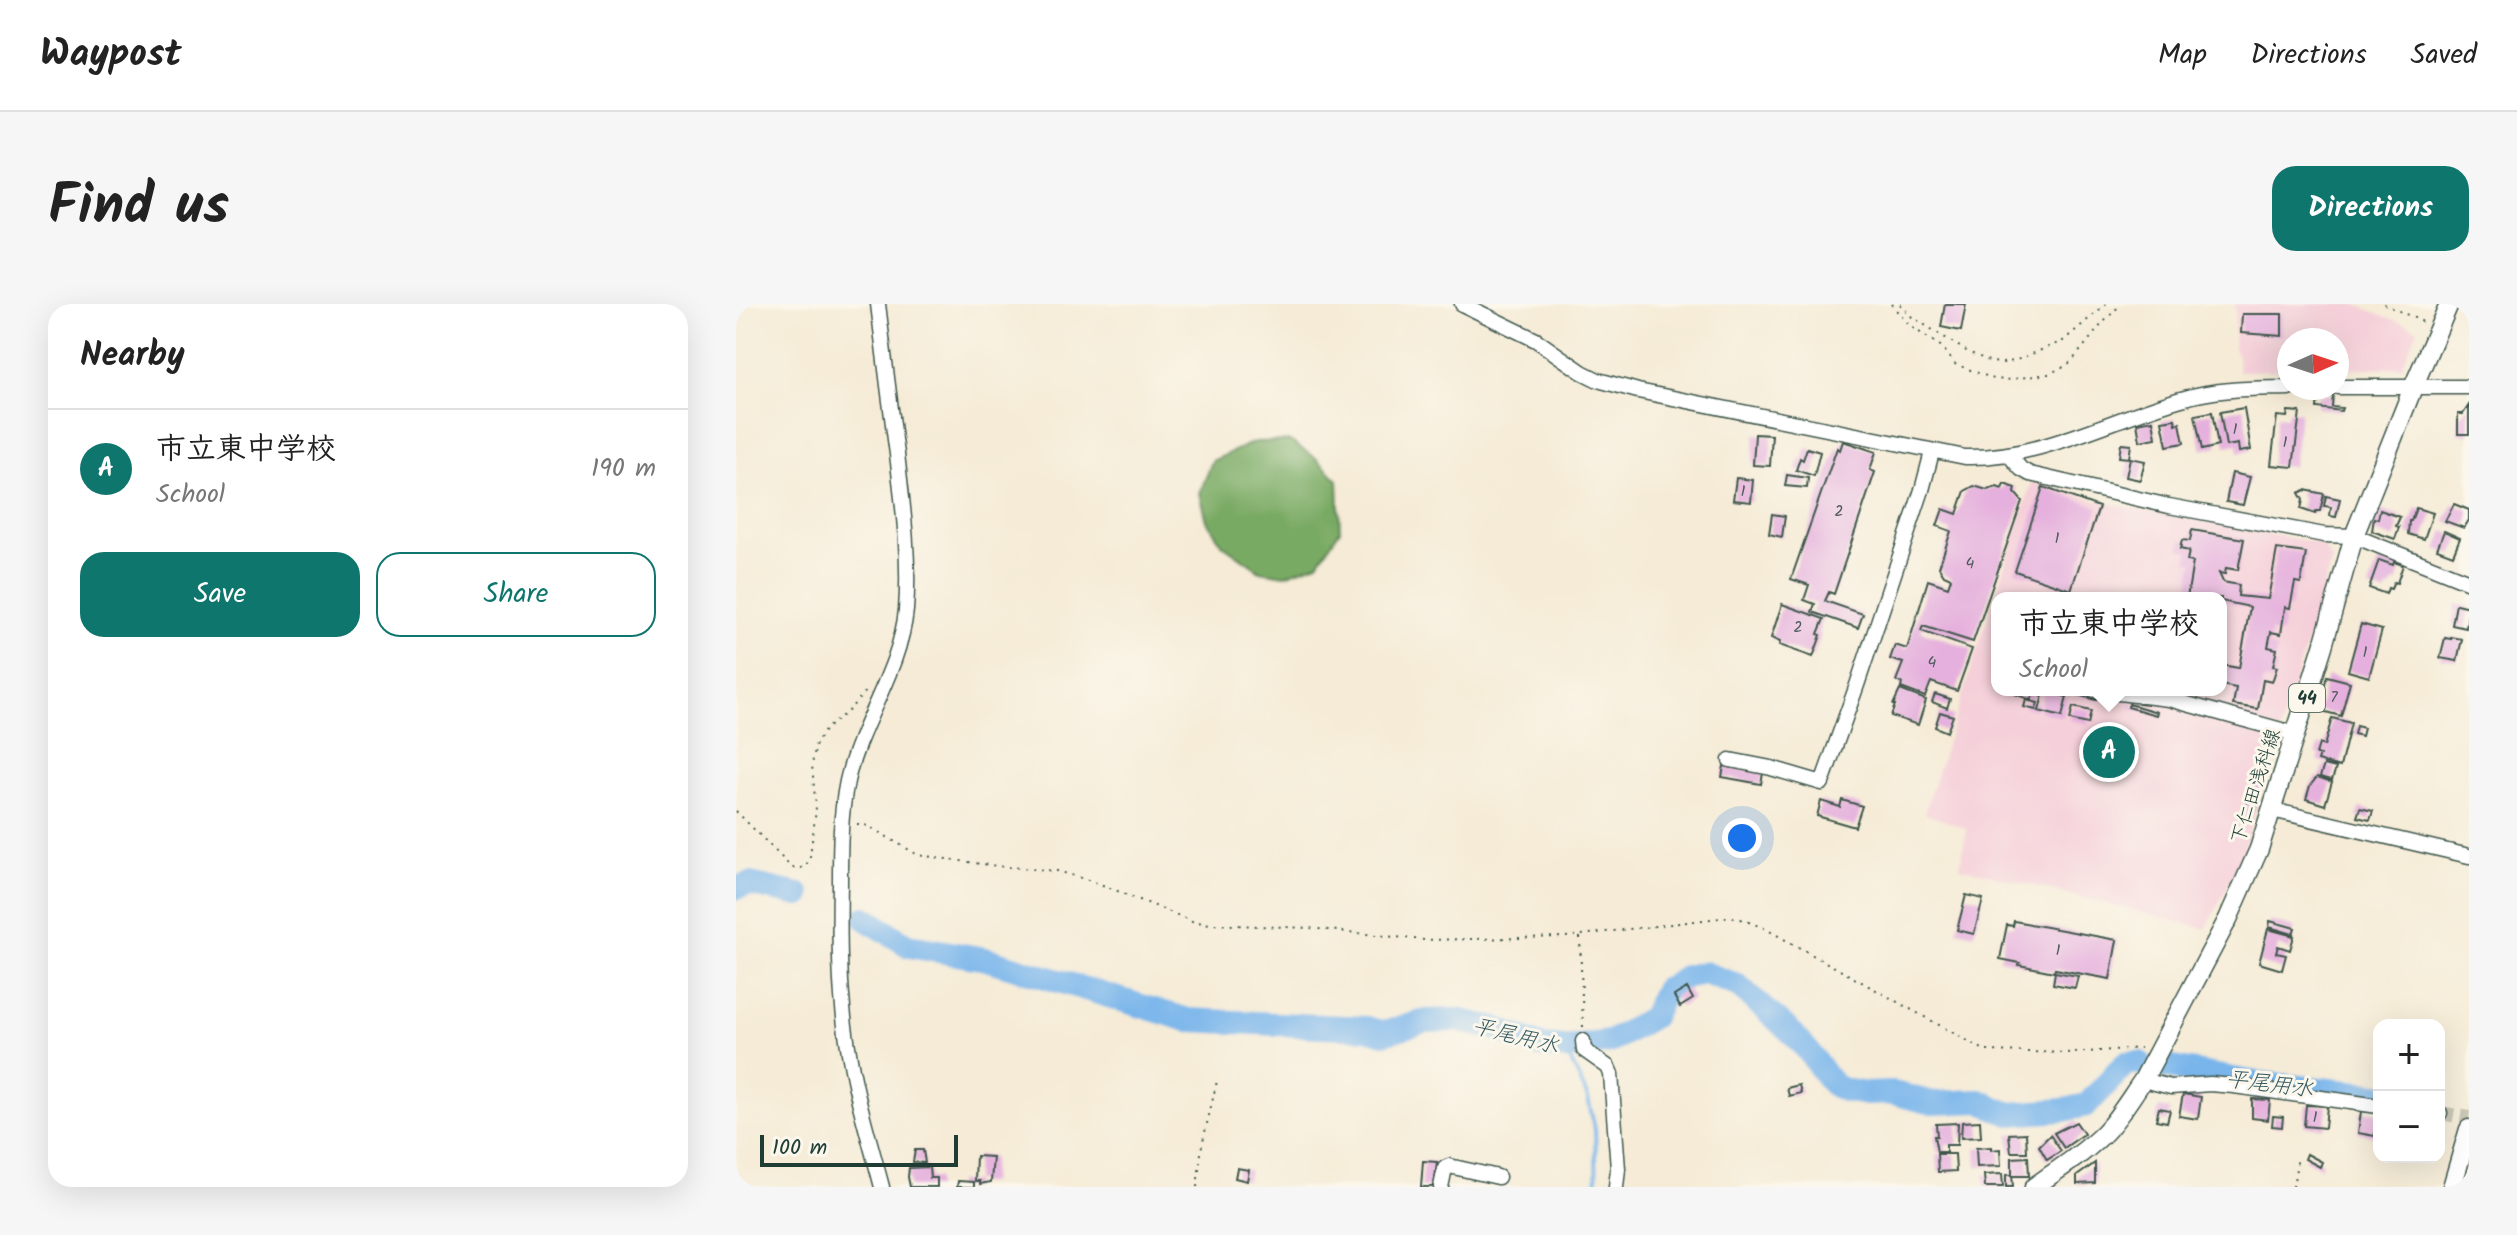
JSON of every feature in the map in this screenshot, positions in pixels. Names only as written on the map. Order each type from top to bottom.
[{"type":"main road","name":"下仁田浅科線","points":[[2034,1187],[2079,1156],[2105,1131],[2143,1080],[2245,884],[2296,734],[2354,536],[2449,304]]},
{"type":"main road","points":[[2452,1187],[2469,1129]]},
{"type":"street","points":[[878,304],[903,498],[907,588],[904,627],[853,761],[844,797],[840,943],[846,1037],[882,1187]]},
{"type":"street","points":[[1462,304],[1536,340],[1598,380],[1638,391],[1965,457],[2009,455],[2058,442],[2186,397],[2226,390],[2277,388]]},
{"type":"street","points":[[2349,387],[2469,387]]},
{"type":"street","points":[[1730,760],[1822,783],[1922,490],[1932,452]]},
{"type":"street","points":[[2009,455],[2030,474],[2169,506],[2324,535],[2354,536],[2469,582]]},
{"type":"street","points":[[2144,696],[2169,699],[2296,734]]},
{"type":"street","points":[[2272,810],[2469,856]]},
{"type":"street","points":[[1584,1046],[1608,1067],[1611,1074],[1618,1169],[1616,1187]]},
{"type":"street","points":[[2143,1080],[2171,1087],[2234,1086],[2373,1105]]},
{"type":"street","points":[[1441,1187],[1445,1168],[1449,1166],[1498,1177]]},
{"type":"path","points":[[1891,304],[1910,326],[1942,347],[1955,364],[1994,379],[2006,380],[2048,374],[2064,367],[2079,354],[2121,304]]},
{"type":"path","points":[[1900,304],[1912,317],[1968,352],[1991,362],[2004,363],[2063,341],[2106,304]]},
{"type":"path","points":[[2384,304],[2438,329]]},
{"type":"path","points":[[736,811],[791,867],[798,869],[806,866],[816,810],[812,765],[816,743],[871,685],[878,682],[884,684]]},
{"type":"path","points":[[841,822],[868,826],[918,855],[1057,871],[1095,882],[1182,917],[1210,924],[1309,928],[1424,940],[1579,936],[1711,918],[1741,919],[1764,928],[1986,1051],[2073,1053],[2132,1050],[2161,1044]]},
{"type":"path","points":[[1579,936],[1584,1046]]},
{"type":"path","points":[[1197,1187],[1202,1145],[1217,1081]]},
{"type":"path","points":[[2293,1187],[2298,1156]]},
{"type":"shaded area","points":[[2235,304],[2354,304],[2418,329],[2402,367],[2349,369],[2349,328],[2277,328],[2277,370],[2238,371],[2239,359],[2234,347]]},
{"type":"shaded area","points":[[2032,482],[2112,504],[2322,544],[2332,560],[2241,859],[2206,929],[1960,867],[1967,829],[1924,813],[1991,608],[1991,696],[2227,696],[2227,592],[1996,592]]},
{"type":"green space","points":[[1290,441],[1316,458],[1338,480],[1340,530],[1318,563],[1285,575],[1260,571],[1223,545],[1207,521],[1200,493],[1212,461],[1254,442]]},
{"type":"building","points":[[1945,304],[1966,304],[1961,331],[1941,327]]},
{"type":"building","points":[[2242,314],[2282,314],[2282,328],[2277,328],[2277,336],[2241,333]]},
{"type":"building","points":[[2318,400],[2333,400],[2332,407],[2342,408],[2341,411],[2317,408]]},
{"type":"building","points":[[2469,405],[2469,434],[2458,434],[2458,414],[2463,414]]},
{"type":"building","points":[[2244,408],[2251,450],[2239,452],[2238,444],[2226,446],[2220,412]]},
{"type":"building","points":[[2288,411],[2300,412],[2293,467],[2271,465],[2277,416],[2287,417]]},
{"type":"building","points":[[2212,412],[2218,446],[2202,450],[2195,415]]},
{"type":"building","points":[[2175,419],[2176,424],[2180,423],[2184,443],[2167,446],[2162,421]]},
{"type":"building","points":[[2153,420],[2156,438],[2140,441],[2137,423]]},
{"type":"building","points":[[1755,434],[1772,435],[1770,466],[1753,465]]},
{"type":"building","points":[[1843,441],[1876,452],[1870,470],[1875,472],[1834,594],[1829,592],[1825,601],[1863,614],[1858,628],[1812,612],[1815,604],[1804,600],[1809,585],[1791,579],[1837,448],[1840,450]]},
{"type":"building","points":[[2121,444],[2131,445],[2129,458],[2119,457]]},
{"type":"building","points":[[1807,448],[1820,452],[1814,476],[1796,470]]},
{"type":"building","points":[[2130,458],[2145,461],[2140,480],[2126,477]]},
{"type":"building","points":[[2232,473],[2250,477],[2243,505],[2226,502]]},
{"type":"building","points":[[1787,475],[1808,478],[1807,488],[1785,486]]},
{"type":"building","points":[[1736,478],[1753,480],[1751,502],[1733,500]]},
{"type":"building","points":[[2004,484],[2016,488],[2015,493],[2022,501],[1973,642],[1923,626],[1921,631],[1972,649],[1957,691],[1931,682],[1925,697],[1901,688],[1902,683],[1896,681],[1903,663],[1890,659],[1895,645],[1907,649],[1928,580],[1948,587],[1951,578],[1944,575],[1939,567],[1951,531],[1937,526],[1943,509],[1957,514],[1965,491],[1974,486],[1987,490],[2002,489]]},
{"type":"building","points":[[2043,487],[2099,507],[2071,590],[2015,571]]},
{"type":"building","points":[[2305,490],[2324,494],[2320,511],[2315,514],[2301,509],[2303,500],[2299,493]]},
{"type":"building","points":[[2326,496],[2340,499],[2336,517],[2330,516],[2331,507],[2324,506]]},
{"type":"building","points":[[2454,504],[2469,510],[2469,520],[2464,528],[2445,521]]},
{"type":"building","points":[[2416,508],[2433,513],[2424,539],[2408,534],[2409,521]]},
{"type":"building","points":[[2380,510],[2400,517],[2395,539],[2372,531],[2374,518],[2378,519]]},
{"type":"building","points":[[1772,514],[1785,516],[1782,537],[1769,534]]},
{"type":"building","points":[[2192,530],[2244,539],[2238,570],[2226,568],[2225,574],[2219,573],[2223,582],[2239,585],[2238,596],[2268,599],[2277,549],[2306,553],[2301,583],[2295,582],[2290,608],[2285,607],[2281,634],[2271,632],[2268,647],[2277,649],[2273,666],[2277,667],[2272,682],[2263,680],[2258,709],[2233,705],[2236,688],[2227,686],[2227,666],[2239,668],[2250,607],[2227,602],[2227,592],[2188,592],[2193,562],[2187,561],[2189,551],[2180,549],[2182,540],[2190,541]]},
{"type":"building","points":[[2444,531],[2460,538],[2453,555],[2437,549]]},
{"type":"building","points":[[2379,560],[2403,565],[2397,583],[2388,588],[2386,594],[2369,588]]},
{"type":"building","points":[[1782,604],[1824,619],[1813,657],[1779,645],[1780,642],[1771,638]]},
{"type":"building","points":[[2456,604],[2469,607],[2466,628],[2452,625]]},
{"type":"building","points":[[2361,624],[2382,630],[2369,677],[2348,671]]},
{"type":"building","points":[[2445,638],[2462,639],[2457,661],[2440,658]]},
{"type":"building","points":[[2327,676],[2350,682],[2341,716],[2318,710]]},
{"type":"building","points":[[1900,690],[1926,700],[1918,725],[1891,716]]},
{"type":"building","points":[[1935,694],[1950,699],[1947,708],[1932,702]]},
{"type":"building","points":[[2043,696],[2067,697],[2062,717],[2039,711]]},
{"type":"building","points":[[2026,700],[2038,703],[2036,710],[2024,707]]},
{"type":"building","points":[[2129,704],[2157,712],[2156,715],[2128,707]]},
{"type":"building","points":[[2073,707],[2091,711],[2088,724],[2070,720]]},
{"type":"building","points":[[1940,712],[1953,716],[1947,732],[1935,727]]},
{"type":"building","points":[[2332,718],[2351,723],[2340,767],[2318,761],[2320,755],[2316,754],[2319,744],[2324,746]]},
{"type":"building","points":[[2356,726],[2364,728],[2362,736],[2354,734]]},
{"type":"building","points":[[2324,765],[2336,768],[2332,780],[2320,777]]},
{"type":"building","points":[[1724,766],[1763,773],[1761,784],[1722,777]]},
{"type":"building","points":[[2317,777],[2332,782],[2325,805],[2306,799]]},
{"type":"building","points":[[2255,779],[2264,782],[2251,819],[2242,816]]},
{"type":"building","points":[[1842,800],[1862,806],[1855,827],[1817,816],[1821,801],[1840,807]]},
{"type":"building","points":[[2360,808],[2373,811],[2370,820],[2357,817]]},
{"type":"building","points":[[1966,895],[1983,899],[1974,934],[1957,930]]},
{"type":"building","points":[[2014,921],[2117,940],[2110,979],[2055,969],[2054,972],[2000,959],[2007,925],[2013,926]]},
{"type":"building","points":[[2270,921],[2295,928],[2293,934],[2269,927]]},
{"type":"building","points":[[2268,929],[2294,936],[2290,950],[2278,946],[2276,953],[2286,955],[2282,970],[2259,963]]},
{"type":"building","points":[[2055,972],[2078,976],[2075,988],[2053,984]]},
{"type":"building","points":[[1687,988],[1693,999],[1680,1007],[1674,996]]},
{"type":"building","points":[[1799,1085],[1801,1093],[1789,1096],[1787,1088]]},
{"type":"building","points":[[2183,1094],[2201,1097],[2198,1119],[2179,1116]]},
{"type":"building","points":[[2252,1099],[2270,1100],[2268,1120],[2252,1118]]},
{"type":"building","points":[[2306,1105],[2327,1106],[2325,1128],[2304,1126]]},
{"type":"building","points":[[2159,1108],[2170,1110],[2167,1122],[2156,1120]]},
{"type":"building","points":[[2361,1111],[2373,1112],[2373,1136],[2358,1133]]},
{"type":"building","points":[[2273,1116],[2283,1117],[2282,1127],[2272,1126]]},
{"type":"building","points":[[1980,1121],[1981,1137],[1961,1138],[1962,1122]]},
{"type":"building","points":[[2076,1122],[2084,1134],[2064,1148],[2054,1133]]},
{"type":"building","points":[[1958,1123],[1957,1145],[1946,1145],[1946,1152],[1937,1152],[1934,1136],[1937,1136],[1936,1124]]},
{"type":"building","points":[[2026,1133],[2027,1152],[2011,1152],[2009,1134]]},
{"type":"building","points":[[2050,1135],[2061,1151],[2047,1160],[2039,1146]]},
{"type":"building","points":[[1991,1147],[1991,1150],[2000,1149],[2001,1166],[1977,1167],[1976,1148]]},
{"type":"building","points":[[915,1150],[923,1150],[925,1163],[913,1162]]},
{"type":"building","points":[[1937,1154],[1955,1154],[1956,1171],[1938,1172]]},
{"type":"building","points":[[2307,1154],[2322,1162],[2320,1167],[2305,1159]]},
{"type":"building","points":[[976,1156],[993,1157],[991,1182],[980,1184],[980,1181],[975,1181]]},
{"type":"building","points":[[2028,1157],[2029,1176],[2012,1176],[2012,1158]]},
{"type":"building","points":[[1423,1161],[1437,1162],[1434,1187],[1421,1187]]},
{"type":"building","points":[[2095,1163],[2095,1183],[2077,1184],[2077,1176]]},
{"type":"building","points":[[929,1167],[930,1178],[937,1178],[937,1187],[910,1187],[909,1168]]},
{"type":"building","points":[[1237,1168],[1249,1170],[1247,1181],[1235,1178]]},
{"type":"building","points":[[2002,1174],[2003,1187],[1985,1187],[1984,1175]]},
{"type":"building","points":[[2012,1174],[2013,1187],[2006,1187],[2006,1175]]},
{"type":"building","points":[[958,1181],[974,1182],[974,1187],[957,1187]]},
{"type":"waterway","name":"平尾用水","points":[[736,888],[750,884],[799,895]]},
{"type":"waterway","name":"平尾用水","points":[[865,918],[909,946],[986,959],[1188,1020],[1367,1028],[1384,1033],[1425,1021],[1457,1020],[1497,1029],[1541,1046],[1565,1048],[1610,1042],[1652,1017],[1665,990],[1685,977],[1704,973],[1737,985],[1792,1033],[1835,1086],[1866,1094],[1893,1093],[1933,1103],[1980,1101],[2010,1114],[2087,1105],[2126,1063],[2140,1063]]},
{"type":"waterway","points":[[1565,1048],[1588,1098],[1595,1130],[1597,1187]]},
{"type":"waterway","name":"平尾用水","points":[[2162,1066],[2250,1082],[2373,1094]]},
{"type":"tunnel","points":[[2445,1114],[2469,1118]]},
{"type":"place","name":"市立東中学校","points":[[2109,752]]}]
